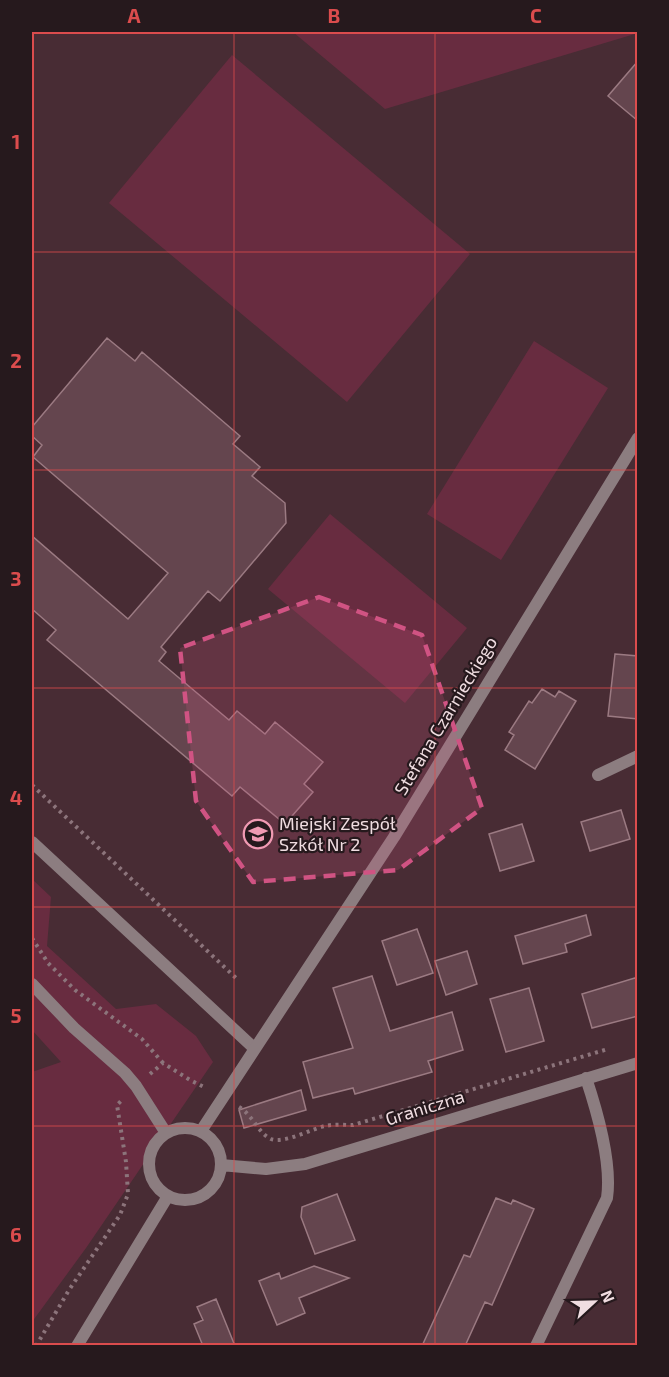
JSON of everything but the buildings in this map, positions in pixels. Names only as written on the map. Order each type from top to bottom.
[{"type":"street","name":"Stefana Czarnieckiego","points":[[201,1131],[394,837],[638,438]]},
{"type":"street","points":[[598,775],[638,756]]},
{"type":"street","points":[[32,842],[254,1048]]},
{"type":"street","points":[[32,984],[74,1028],[125,1073],[166,1133]]},
{"type":"street","name":"Graniczna","points":[[221,1165],[266,1169],[305,1164],[638,1063]]},
{"type":"street","points":[[536,1346],[607,1198],[609,1183],[598,1119],[586,1078]]},
{"type":"street","points":[[177,1128],[188,1128],[201,1131],[217,1147],[221,1165],[216,1181],[209,1191],[186,1200],[168,1196],[155,1184],[150,1174],[149,1162],[151,1151],[166,1133],[177,1128]]},
{"type":"street","points":[[77,1346],[168,1196]]},
{"type":"path","points":[[32,785],[237,979]]},
{"type":"path","points":[[32,938],[48,963],[75,990],[142,1039],[163,1063],[245,1110],[270,1138],[279,1140],[328,1125],[353,1125],[616,1047]]},
{"type":"path","points":[[36,1346],[69,1290],[120,1215],[128,1194],[117,1105],[163,1063]]},
{"type":"highlighted area","points":[[319,597],[422,635],[482,808],[398,870],[253,882],[196,801],[180,648]]},
{"type":"shaded area","points":[[293,32],[637,32],[638,33],[385,109]]},
{"type":"shaded area","points":[[232,55],[470,254],[347,402],[109,203]]},
{"type":"shaded area","points":[[534,341],[608,388],[501,560],[427,514]]},
{"type":"shaded area","points":[[330,514],[467,628],[405,703],[268,589]]},
{"type":"shaded area","points":[[32,879],[51,897],[47,946],[116,1009],[156,1004],[196,1036],[213,1062],[86,1248],[32,1322],[32,1072],[61,1062],[32,1030]]},
{"type":"place","name":"Miejski Zespół Szkół Nr 2","points":[[258,834]]}]
